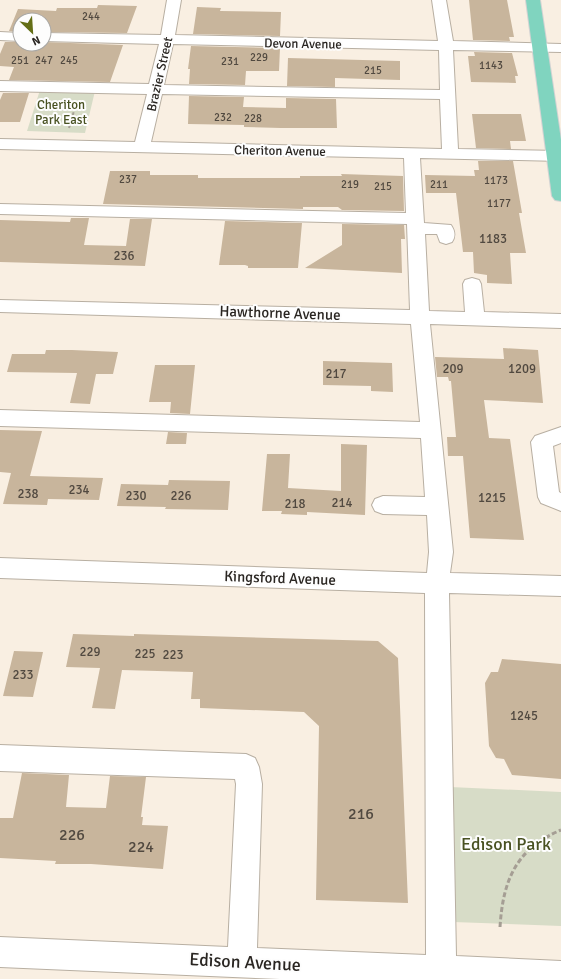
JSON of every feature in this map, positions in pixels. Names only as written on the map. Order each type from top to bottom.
[{"type":"main road","points":[[533,0],[558,156],[561,196]]},
{"type":"street","name":"Brazier Street","points":[[142,147],[167,40],[174,0]]},
{"type":"street","points":[[439,0],[446,45],[450,154]]},
{"type":"street","points":[[0,36],[12,37]]},
{"type":"street","name":"Devon Avenue","points":[[52,37],[561,48]]},
{"type":"street","points":[[0,86],[448,95]]},
{"type":"street","name":"Cheriton Avenue","points":[[0,144],[558,156]]},
{"type":"street","points":[[412,153],[420,317],[441,558],[437,584],[441,975]]},
{"type":"street","points":[[0,209],[416,224],[445,229],[446,238]]},
{"type":"street","points":[[472,284],[475,318]]},
{"type":"street","name":"Hawthorne Avenue","points":[[0,306],[561,321]]},
{"type":"street","points":[[0,418],[431,430]]},
{"type":"street","points":[[551,439],[555,500]]},
{"type":"street","points":[[383,505],[437,506]]},
{"type":"street","name":"Kingsford Avenue","points":[[0,568],[437,584],[561,586]]},
{"type":"street","points":[[0,758],[246,767],[249,784],[242,961]]},
{"type":"street","name":"Edison Avenue","points":[[0,952],[242,961],[441,975],[561,976]]},
{"type":"path","points":[[68,133],[81,88]]},
{"type":"path","points":[[500,927],[501,906],[517,862],[524,852],[539,839],[561,830]]},
{"type":"green space","name":"Cheriton Park East","points":[[40,90],[95,91],[85,133],[27,131]]},
{"type":"green space","name":"Edison Park","points":[[450,787],[561,792],[561,926],[453,922]]},
{"type":"building","points":[[469,0],[507,0],[514,37],[509,37],[510,41],[473,40]]},
{"type":"building","points":[[98,5],[137,6],[127,33],[52,32],[52,12],[17,12],[18,9],[56,11],[57,8],[97,8]]},
{"type":"building","points":[[197,7],[221,8],[220,11],[281,12],[280,36],[193,34]]},
{"type":"building","points":[[12,24],[12,31],[9,31]]},
{"type":"building","points":[[5,42],[12,42],[12,52],[52,52],[52,42],[123,45],[110,82],[9,80],[14,67],[0,66],[0,54]]},
{"type":"building","points":[[191,46],[280,48],[279,71],[246,71],[245,85],[189,84],[190,69],[188,69]]},
{"type":"building","points":[[474,52],[512,53],[518,76],[515,76],[516,83],[471,82],[468,56],[475,56]]},
{"type":"building","points":[[288,58],[400,61],[400,80],[335,78],[335,87],[287,86]]},
{"type":"building","points":[[3,93],[29,93],[20,122],[0,122],[0,100]]},
{"type":"building","points":[[189,96],[244,97],[243,107],[286,108],[286,98],[336,99],[337,128],[281,128],[244,127],[244,125],[188,124]]},
{"type":"building","points":[[472,114],[521,114],[526,141],[510,141],[511,149],[476,148]]},
{"type":"building","points":[[478,161],[513,161],[522,213],[519,213],[526,253],[510,253],[512,284],[487,283],[487,275],[474,273],[473,252],[463,252],[456,193],[426,193],[425,175],[475,176],[474,170],[479,170]]},
{"type":"building","points":[[110,171],[150,171],[150,175],[198,175],[198,178],[300,178],[300,176],[342,176],[341,174],[403,176],[404,211],[342,210],[338,207],[303,207],[303,209],[103,204]]},
{"type":"building","points":[[71,218],[89,218],[84,245],[126,246],[130,219],[152,219],[145,266],[0,262],[0,220],[70,222]]},
{"type":"building","points":[[225,221],[302,223],[298,268],[248,268],[248,266],[245,265],[219,265]]},
{"type":"building","points":[[342,224],[404,225],[405,239],[401,239],[402,273],[305,268],[342,245]]},
{"type":"building","points":[[503,348],[538,350],[543,403],[484,400],[489,438],[510,439],[524,540],[470,538],[463,456],[448,456],[447,437],[456,437],[451,381],[449,381],[448,377],[437,377],[435,357],[504,359]]},
{"type":"building","points":[[46,350],[118,352],[113,374],[96,374],[90,404],[70,403],[77,373],[7,372],[12,354],[45,354]]},
{"type":"building","points":[[323,361],[392,363],[393,392],[371,391],[371,386],[323,385]]},
{"type":"building","points":[[155,365],[195,365],[190,414],[170,413],[171,402],[149,402]]},
{"type":"building","points":[[0,430],[42,431],[30,476],[103,478],[99,500],[48,499],[47,505],[3,504],[11,473],[0,472]]},
{"type":"building","points":[[168,432],[187,433],[186,444],[166,444]]},
{"type":"building","points":[[341,444],[367,445],[365,515],[307,512],[307,515],[281,514],[282,511],[262,511],[267,454],[290,454],[288,488],[341,491]]},
{"type":"building","points":[[169,480],[230,481],[228,510],[165,509],[166,507],[117,506],[121,484],[168,485]]},
{"type":"building","points":[[73,634],[134,636],[134,634],[378,641],[398,658],[408,903],[316,900],[319,726],[304,712],[200,708],[200,699],[191,699],[193,672],[122,670],[115,709],[92,708],[100,668],[66,667]]},
{"type":"building","points":[[14,651],[43,652],[33,697],[3,696]]},
{"type":"building","points":[[502,659],[561,664],[561,779],[512,775],[504,759],[496,758],[489,746],[485,683],[491,672],[498,672]]},
{"type":"building","points":[[22,773],[69,775],[66,807],[106,808],[110,776],[146,777],[141,817],[143,817],[142,825],[168,826],[163,869],[91,864],[55,864],[56,861],[0,858],[0,818],[13,818]]}]
